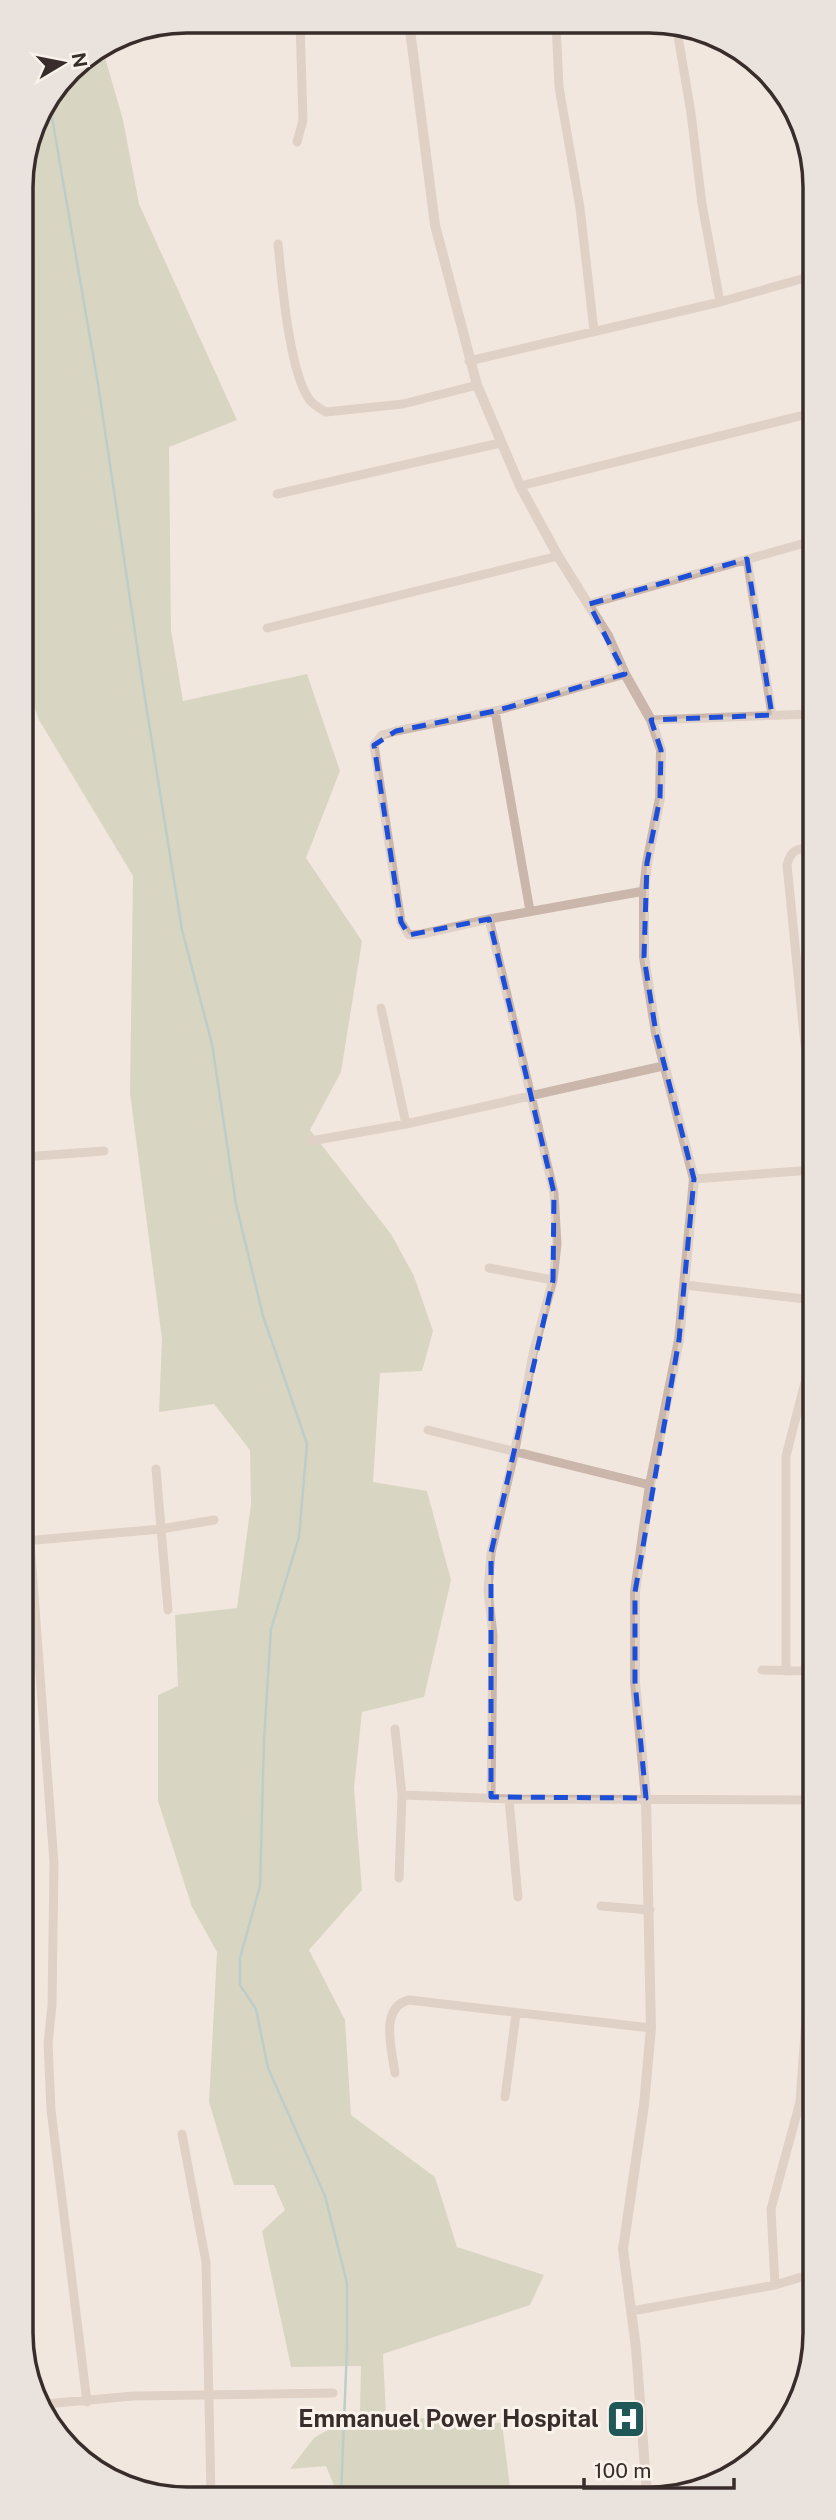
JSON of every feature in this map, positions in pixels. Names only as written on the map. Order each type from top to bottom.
[{"type":"street","points":[[556,33],[559,87],[580,208],[594,331]]},
{"type":"street","points":[[297,142],[303,120],[300,34]]},
{"type":"street","points":[[411,34],[435,225],[477,385],[520,486],[558,556],[589,604],[651,720],[661,750],[660,798],[644,891],[644,957],[663,1066],[694,1179],[679,1340],[650,1485],[635,1592],[635,1682],[646,1798],[651,2028],[644,2105],[624,2249],[632,2311],[646,2487]]},
{"type":"street","points":[[678,36],[702,204],[720,302]]},
{"type":"street","points":[[278,244],[298,373],[307,397],[315,406],[326,412],[403,404],[477,385]]},
{"type":"street","points":[[469,361],[720,302],[803,279]]},
{"type":"street","points":[[520,486],[803,415]]},
{"type":"street","points":[[277,494],[500,443]]},
{"type":"street","points":[[589,604],[803,544]]},
{"type":"street","points":[[267,628],[558,556]]},
{"type":"street","points":[[747,559],[772,715]]},
{"type":"street","points":[[625,674],[495,711],[396,731],[382,735],[374,745],[401,922],[409,935],[644,891]]},
{"type":"street","points":[[495,711],[530,911]]},
{"type":"street","points":[[651,720],[803,714]]},
{"type":"street","points":[[803,849],[796,849],[789,855],[787,865],[803,1021]]},
{"type":"street","points":[[489,919],[554,1193],[557,1244],[552,1280],[533,1354],[515,1450],[491,1553],[488,1591],[493,1635],[491,1797]]},
{"type":"street","points":[[381,1008],[406,1125]]},
{"type":"street","points":[[311,1141],[406,1125],[663,1066]]},
{"type":"street","points":[[34,1156],[103,1150]]},
{"type":"street","points":[[694,1179],[803,1171]]},
{"type":"street","points":[[489,1268],[552,1280]]},
{"type":"street","points":[[685,1285],[802,1299]]},
{"type":"street","points":[[786,1671],[784,1478],[786,1456],[802,1392]]},
{"type":"street","points":[[428,1430],[650,1485]]},
{"type":"street","points":[[156,1469],[168,1611]]},
{"type":"street","points":[[33,1540],[161,1529],[214,1520]]},
{"type":"street","points":[[33,1625],[54,1863],[52,2006],[48,2042],[51,2110],[88,2402]]},
{"type":"street","points":[[762,1670],[802,1671]]},
{"type":"street","points":[[394,1729],[402,1796],[399,1878]]},
{"type":"street","points":[[402,1796],[802,1800]]},
{"type":"street","points":[[509,1799],[518,1897]]},
{"type":"street","points":[[601,1906],[650,1910]]},
{"type":"street","points":[[395,2073],[391,2011],[399,2003],[409,2000],[651,2028]]},
{"type":"street","points":[[505,2096],[516,2014]]},
{"type":"street","points":[[775,2285],[771,2209],[800,2102],[802,2072]]},
{"type":"street","points":[[182,2134],[206,2262],[212,2487]]},
{"type":"street","points":[[632,2311],[775,2285],[802,2277]]},
{"type":"street","points":[[51,2404],[133,2396],[333,2393]]},
{"type":"highlighted area","points":[[747,559],[772,715],[651,720],[661,750],[660,798],[647,863],[644,957],[656,1033],[694,1179],[679,1340],[635,1592],[635,1682],[646,1798],[491,1797],[491,1553],[553,1280],[554,1193],[489,919],[409,935],[401,922],[374,745],[396,731],[495,711],[625,674],[589,604]]},
{"type":"green space","points":[[105,57],[123,120],[139,204],[237,420],[169,447],[171,630],[183,701],[307,674],[340,771],[306,858],[362,941],[341,1072],[310,1130],[391,1234],[414,1276],[433,1331],[422,1371],[380,1373],[373,1482],[427,1491],[451,1580],[424,1697],[362,1712],[354,1788],[362,1890],[309,1950],[345,2020],[351,2115],[435,2177],[457,2247],[544,2275],[530,2305],[383,2354],[386,2416],[502,2423],[510,2487],[335,2487],[326,2466],[290,2469],[314,2438],[360,2411],[361,2366],[291,2367],[262,2231],[285,2210],[274,2185],[234,2185],[209,2102],[217,1952],[192,1907],[158,1801],[158,1695],[178,1686],[175,1615],[237,1608],[251,1504],[250,1450],[214,1404],[159,1412],[162,1339],[130,1093],[133,876],[39,720],[34,705],[35,167],[45,128],[62,98],[98,98],[98,62]]},
{"type":"waterway","points":[[52,114],[98,384],[182,930],[212,1044],[236,1204],[263,1316],[307,1444],[299,1537],[271,1629],[264,1740],[260,1886],[240,1958],[240,1985],[256,2009],[268,2068],[325,2196],[347,2283],[341,2487]]},
{"type":"place","name":"Emmanuel Power Hospital","points":[[626,2419]]}]
